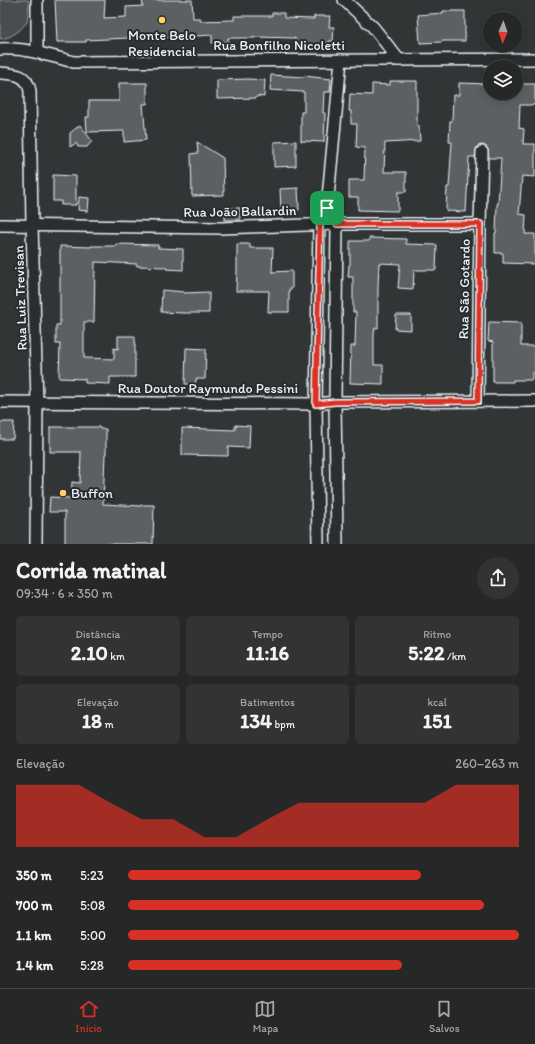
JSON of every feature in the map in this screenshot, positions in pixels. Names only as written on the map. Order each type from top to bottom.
[{"type":"street","points":[[37,0],[37,52]]},
{"type":"street","points":[[344,0],[373,27],[399,60]]},
{"type":"street","name":"Rua Bonfilho Nicoletti","points":[[0,49],[37,52],[74,62],[535,59]]},
{"type":"street","points":[[318,544],[316,404],[320,224],[327,208],[341,60]]},
{"type":"street","name":"Rua Luiz Trevisan","points":[[0,73],[19,75],[29,85],[30,91],[32,225],[38,402],[36,544]]},
{"type":"street","name":"Rua São Gotardo","points":[[478,401],[482,152]]},
{"type":"street","points":[[327,208],[337,224],[335,402],[337,544]]},
{"type":"street","name":"Rua João Ballardin","points":[[0,225],[221,228],[320,224],[480,224]]},
{"type":"street","name":"Rua Doutor Raymundo Pessini","points":[[0,402],[316,404],[335,402],[535,401]]},
{"type":"shaded area","points":[[0,0],[28,0],[29,3],[27,22],[15,34],[0,39]]},
{"type":"building","points":[[55,0],[105,0],[104,18],[126,17],[126,7],[143,6],[142,0],[192,0],[193,18],[200,18],[200,21],[234,20],[234,16],[272,16],[272,13],[284,13],[284,18],[314,19],[314,16],[330,16],[329,27],[334,27],[333,41],[329,41],[329,46],[295,45],[295,38],[255,37],[228,38],[228,42],[212,43],[212,35],[181,37],[182,38],[149,37],[86,40],[86,42],[57,42]]},
{"type":"building","points":[[443,11],[465,11],[465,41],[420,43],[418,15],[443,13]]},
{"type":"building","points":[[271,75],[331,79],[330,92],[324,92],[324,142],[301,141],[301,112],[304,112],[304,92],[270,90]]},
{"type":"building","points":[[217,80],[265,80],[264,97],[257,96],[256,98],[217,99]]},
{"type":"building","points":[[390,81],[417,81],[417,126],[419,126],[420,141],[385,143],[384,172],[406,172],[406,192],[398,192],[398,211],[358,210],[358,197],[349,197],[349,180],[364,180],[365,148],[356,147],[357,124],[351,124],[351,111],[349,111],[350,94],[372,95],[372,84],[390,85]]},
{"type":"building","points":[[119,83],[147,83],[147,104],[143,104],[146,140],[124,142],[124,131],[87,132],[86,117],[89,117],[89,101],[119,101]]},
{"type":"building","points":[[459,83],[483,84],[483,100],[523,100],[523,84],[535,84],[535,105],[520,105],[519,128],[524,129],[523,144],[535,144],[535,177],[522,176],[519,214],[526,215],[525,234],[535,234],[535,264],[503,263],[503,253],[495,253],[495,233],[501,158],[489,158],[488,149],[485,146],[478,146],[475,157],[469,157],[466,212],[446,211],[452,142],[449,142],[450,121],[452,121],[453,95],[459,95]]},
{"type":"building","points":[[80,125],[92,141],[87,147],[78,147],[76,143],[70,147],[70,133]]},
{"type":"building","points":[[296,141],[296,166],[274,167],[274,142]]},
{"type":"building","points":[[197,142],[223,158],[224,195],[192,196],[191,154],[198,153]]},
{"type":"building","points":[[53,175],[76,176],[76,205],[61,205],[61,201],[53,201]]},
{"type":"building","points":[[298,188],[299,210],[288,211],[287,209],[281,209],[280,189]]},
{"type":"building","points":[[79,197],[89,198],[88,211],[78,210]]},
{"type":"building","points":[[225,208],[240,208],[240,220],[225,220]]},
{"type":"building","points":[[369,238],[406,239],[406,244],[437,245],[436,270],[414,270],[413,289],[398,288],[400,264],[379,263],[378,328],[375,328],[374,334],[374,365],[383,365],[383,384],[350,383],[351,346],[355,346],[356,312],[353,312],[353,277],[348,277],[350,265],[350,241],[369,241]]},
{"type":"building","points":[[116,244],[158,245],[158,248],[183,249],[183,270],[166,269],[166,267],[137,266],[137,264],[95,262],[94,322],[84,322],[84,358],[114,359],[114,348],[118,349],[118,336],[135,336],[135,377],[110,377],[110,384],[85,383],[85,379],[59,378],[60,344],[56,344],[56,325],[60,325],[60,246],[91,247],[116,246]]},
{"type":"building","points":[[237,244],[250,244],[250,248],[273,248],[272,272],[292,271],[292,289],[289,289],[289,312],[268,312],[269,291],[236,291]]},
{"type":"building","points":[[162,290],[184,293],[209,292],[209,313],[161,312]]},
{"type":"building","points":[[396,315],[411,315],[411,330],[395,329]]},
{"type":"building","points":[[489,322],[521,323],[521,346],[535,346],[535,373],[532,373],[532,380],[493,382],[493,342],[488,341]]},
{"type":"building","points":[[186,348],[206,349],[205,379],[196,379],[195,384],[185,384]]},
{"type":"building","points":[[0,422],[14,422],[13,439],[0,439]]},
{"type":"building","points":[[235,425],[250,426],[249,448],[228,447],[228,456],[182,455],[182,428],[235,430]]},
{"type":"building","points":[[50,427],[99,427],[100,429],[106,429],[103,504],[141,506],[154,505],[153,544],[65,544],[65,512],[49,512],[50,497],[71,498],[72,482],[80,483],[81,452],[50,452]]},
{"type":"place","name":"Monte Belo Residencial","points":[[162,20]]},
{"type":"place","name":"Buffon","points":[[63,493]]},
{"type":"route","points":[[327,208],[337,224],[480,224],[478,401],[335,402],[316,404],[320,224],[327,208]]}]
